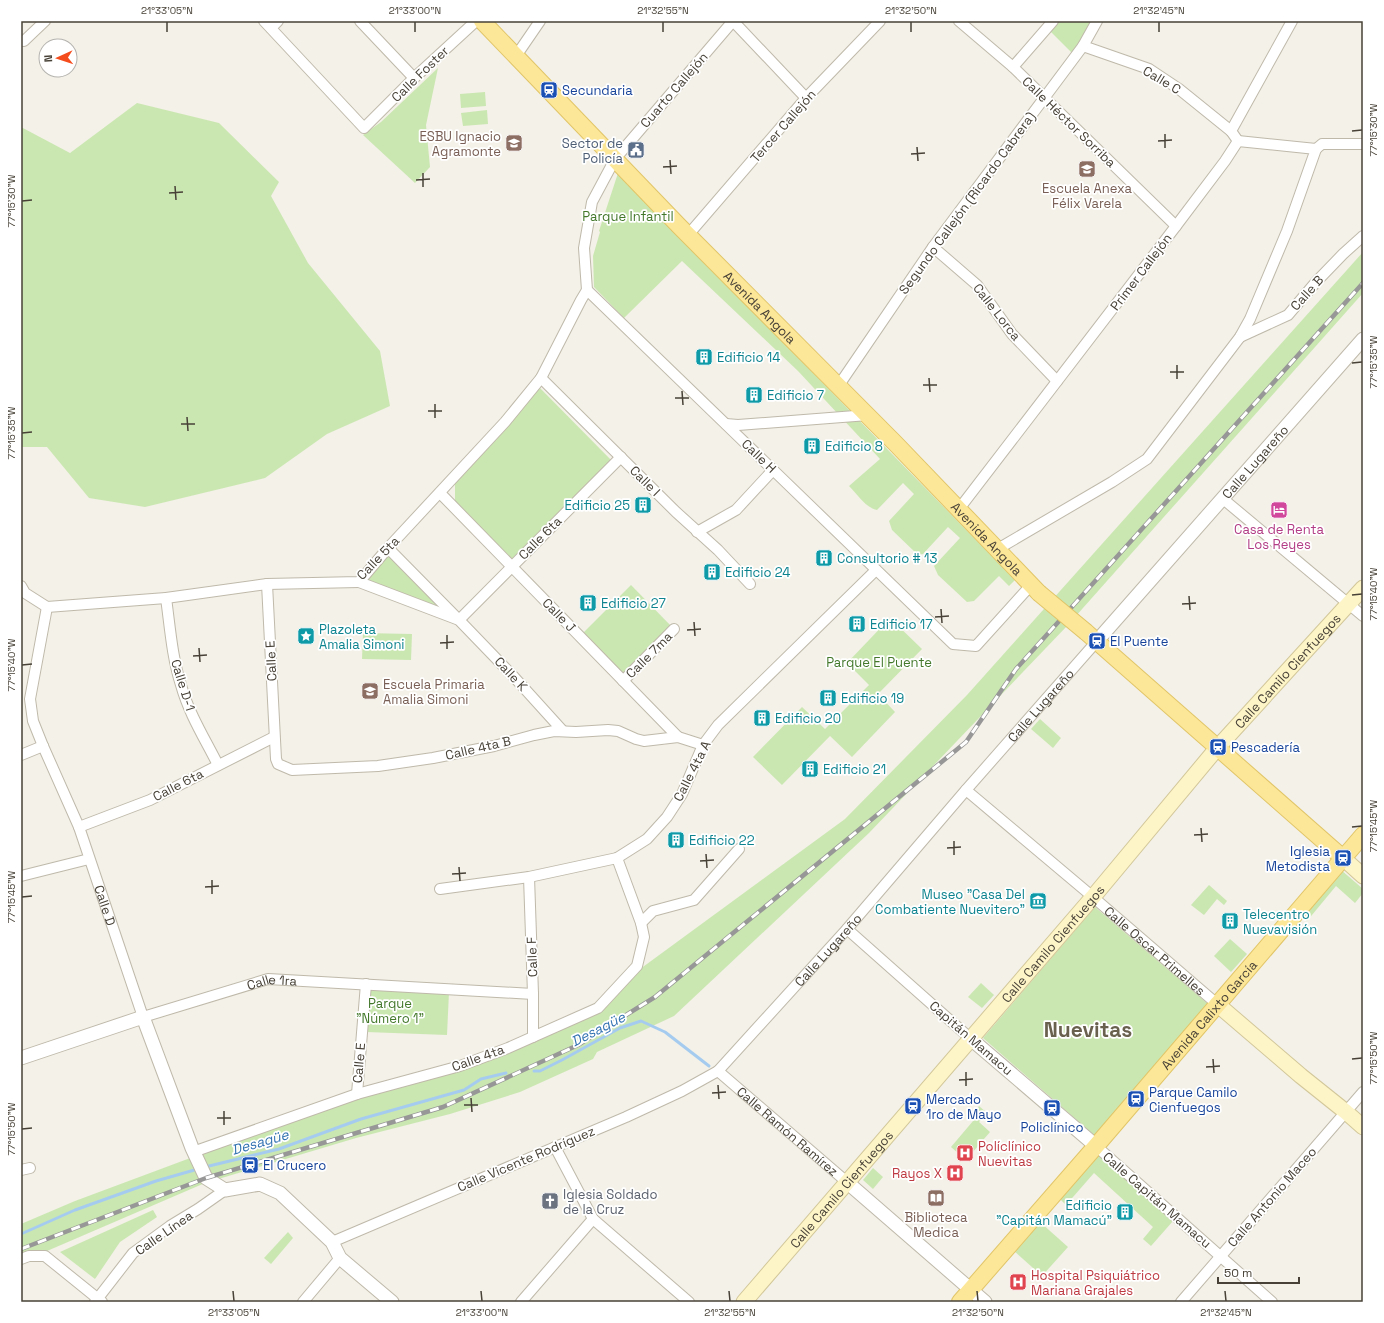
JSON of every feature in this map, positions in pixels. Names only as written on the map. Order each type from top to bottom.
[{"type":"main road","name":"Avenida Angola","points":[[482,21],[688,235],[839,385],[1035,589]]},
{"type":"main road","name":"Calle Camilo Cienfuegos","points":[[744,1302],[1093,897],[1218,747],[1363,588]]},
{"type":"main road","points":[[1035,589],[1218,747],[1363,876]]},
{"type":"main road","name":"Avenida Calixto García","points":[[960,1302],[1363,835]]},
{"type":"main road","name":"Calle Oscar Primelles","points":[[1217,1004],[1312,1086],[1363,1127]]},
{"type":"street","points":[[24,41],[45,21]]},
{"type":"street","points":[[360,21],[414,78]]},
{"type":"street","name":"Calle Foster","points":[[271,23],[364,128],[414,78],[476,21]]},
{"type":"street","points":[[516,56],[540,21]]},
{"type":"street","points":[[733,21],[806,98]]},
{"type":"street","name":"Cuarto Callejón","points":[[615,159],[733,21]]},
{"type":"street","name":"Tercer Callejón","points":[[688,235],[806,98],[880,21]]},
{"type":"street","name":"Calle Héctor Sorriba","points":[[959,21],[1013,67],[1176,226]]},
{"type":"street","points":[[1013,67],[1053,21]]},
{"type":"street","name":"Segundo Callejón (Ricardo Cabrera)","points":[[839,385],[933,247],[1083,46],[1097,21]]},
{"type":"street","points":[[1292,21],[1231,131],[1238,141],[1316,149]]},
{"type":"street","name":"Calle C","points":[[1083,46],[1148,69],[1179,89],[1231,131]]},
{"type":"street","name":"Primer Callejón","points":[[958,509],[1176,226],[1238,141]]},
{"type":"street","points":[[996,550],[1112,482],[1147,459],[1240,337],[1250,319],[1287,231],[1316,149],[1322,144],[1363,144]]},
{"type":"street","points":[[587,290],[584,248],[592,202],[615,159]]},
{"type":"street","name":"Calle B","points":[[1240,337],[1288,315],[1343,254],[1363,236]]},
{"type":"street","name":"Calle Lorca","points":[[933,247],[977,285],[1012,334],[1057,382]]},
{"type":"street","name":"Calle 5ta","points":[[47,607],[166,598],[267,584],[359,582],[388,548],[505,422],[541,378],[587,290]]},
{"type":"street","name":"Calle H","points":[[587,290],[953,644],[976,646],[1035,589]]},
{"type":"street","name":"Calle Lugareño","points":[[718,1071],[847,929],[966,790],[1092,637],[1222,498],[1361,345]]},
{"type":"street","name":"Calle I","points":[[541,378],[697,532],[718,550],[750,584]]},
{"type":"street","points":[[726,424],[738,425],[812,418],[868,415]]},
{"type":"street","name":"Calle 6ta","points":[[459,620],[621,457]]},
{"type":"street","points":[[697,532],[736,510],[774,470]]},
{"type":"street","name":"Calle J","points":[[440,492],[678,737]]},
{"type":"street","points":[[1222,498],[1363,616]]},
{"type":"street","name":"Calle K","points":[[388,548],[514,677],[562,730]]},
{"type":"street","name":"Calle 4ta A","points":[[440,889],[529,877],[617,858],[647,839],[667,817],[682,794],[703,745],[718,725],[876,570]]},
{"type":"street","name":"Calle K","points":[[359,582],[459,620]]},
{"type":"street","name":"Calle E","points":[[267,584],[274,737]]},
{"type":"street","points":[[21,586],[25,593],[47,607]]},
{"type":"street","name":"Calle D-1","points":[[166,598],[173,655],[181,686],[192,714],[218,765]]},
{"type":"street","name":"Calle D","points":[[47,607],[30,699],[33,722],[80,827],[89,859],[142,1018],[195,1155],[206,1178],[225,1190]]},
{"type":"street","name":"Calle 7ma","points":[[623,681],[674,629]]},
{"type":"street","name":"Calle 4ta B","points":[[274,737],[276,759],[278,764],[292,770],[378,766],[418,761],[494,746],[546,732],[562,730],[576,732],[608,730],[618,731],[644,741],[678,737],[703,745]]},
{"type":"street","name":"Calle 6ta","points":[[80,827],[150,800],[274,737]]},
{"type":"street","points":[[21,755],[43,746]]},
{"type":"street","name":"Calle Oscar Primelles","points":[[966,790],[1217,1004]]},
{"type":"street","points":[[641,923],[653,911],[694,900],[738,849]]},
{"type":"street","name":"Calle 4ta","points":[[195,1155],[356,1094],[460,1066],[533,1037],[598,1008],[637,966],[644,937],[641,923],[617,858]]},
{"type":"street","points":[[21,876],[89,859]]},
{"type":"street","name":"Calle F","points":[[529,877],[533,1037]]},
{"type":"street","name":"Capitán Mamacu","points":[[847,929],[971,1039],[1096,1146]]},
{"type":"street","name":"Calle 1ra","points":[[21,1058],[142,1018],[268,979],[533,994]]},
{"type":"street","name":"Calle E","points":[[356,1094],[366,984]]},
{"type":"street","name":"Calle Vicente Rodríguez","points":[[332,1242],[682,1091],[718,1071]]},
{"type":"street","name":"Calle Ramón Ramírez","points":[[718,1071],[985,1302]]},
{"type":"street","name":"Calle Antonio Maceo","points":[[1181,1302],[1363,1092]]},
{"type":"street","name":"Calle Capitán Mamacu","points":[[1096,1146],[1272,1302]]},
{"type":"street","points":[[555,1147],[593,1219],[689,1302]]},
{"type":"street","points":[[225,1190],[260,1184],[280,1193],[332,1242],[340,1258],[392,1302]]},
{"type":"street","name":"Calle Línea","points":[[98,1301],[133,1253],[170,1226],[225,1190]]},
{"type":"street","points":[[521,1302],[593,1219]]},
{"type":"street","points":[[21,1259],[29,1256],[45,1256],[98,1301]]},
{"type":"street","points":[[303,1302],[340,1258]]},
{"type":"green space","points":[[1057,21],[1091,21],[1080,43],[1072,53],[1049,30]]},
{"type":"green space","points":[[438,68],[426,125],[430,167],[415,183],[363,135],[381,122]]},
{"type":"green space","points":[[485,92],[486,106],[461,108],[460,94]]},
{"type":"green space","points":[[137,103],[219,123],[279,182],[271,196],[308,263],[380,351],[390,406],[327,434],[265,478],[145,507],[89,498],[47,447],[21,447],[21,127],[70,153]]},
{"type":"green space","points":[[487,110],[488,124],[463,126],[461,113]]},
{"type":"green space","name":"Parque Infantil","points":[[618,173],[1015,580],[1009,586],[999,576],[974,601],[967,602],[938,575],[934,566],[960,538],[948,527],[923,554],[918,555],[892,530],[889,521],[914,494],[903,483],[877,510],[869,507],[862,500],[849,486],[880,459],[798,371],[682,261],[624,318],[594,287],[593,256],[600,232],[599,231]]},
{"type":"green space","points":[[1363,252],[1363,293],[1067,626],[869,833],[674,1016],[597,1052],[593,1059],[520,1092],[450,1114],[356,1138],[205,1183],[47,1251],[21,1253],[21,1224],[75,1201],[359,1095],[456,1071],[600,1009],[636,972],[845,819],[967,695]]},
{"type":"green space","points":[[539,387],[612,461],[512,560],[455,502],[455,480],[497,439]]},
{"type":"green space","points":[[388,548],[459,620],[359,582]]},
{"type":"green space","points":[[631,585],[672,627],[624,674],[583,633]]},
{"type":"green space","name":"Parque El Puente","points":[[890,618],[922,649],[878,694],[895,712],[852,757],[830,736],[782,785],[753,757],[802,707],[825,729],[869,685],[847,663]]},
{"type":"green space","points":[[363,633],[412,634],[411,660],[362,659]]},
{"type":"green space","points":[[1040,719],[1061,738],[1053,748],[1031,729]]},
{"type":"green space","points":[[1340,869],[1363,889],[1363,893],[1355,903],[1336,886],[1307,921],[1302,917]]},
{"type":"green space","points":[[1209,885],[1227,901],[1224,905],[1217,899],[1204,915],[1191,905]]},
{"type":"green space","name":"Parque Camilo Cienfuegos","points":[[1095,907],[1208,1004],[1095,1136],[983,1038]]},
{"type":"green space","points":[[1230,939],[1247,954],[1231,972],[1214,956]]},
{"type":"green space","points":[[981,983],[994,995],[982,1008],[968,997]]},
{"type":"green space","name":"Parque \"Número 1\"","points":[[369,987],[449,992],[447,1035],[366,1032]]},
{"type":"green space","points":[[979,1106],[987,1113],[979,1122],[990,1132],[966,1160],[951,1147],[979,1114],[976,1111]]},
{"type":"green space","points":[[1096,1153],[1173,1221],[1151,1246],[1143,1239],[1153,1227],[1094,1173],[1066,1205],[1057,1196]]},
{"type":"green space","points":[[873,1168],[883,1177],[873,1189],[863,1180]]},
{"type":"green space","points":[[153,1210],[157,1217],[120,1242],[95,1279],[60,1252]]},
{"type":"green space","points":[[1040,1222],[1068,1247],[1042,1276],[1014,1251]]},
{"type":"green space","points":[[288,1232],[293,1238],[271,1264],[264,1258]]},
{"type":"waterway","name":"Desagüe","points":[[534,1071],[540,1071],[620,1028],[641,1021],[665,1032],[709,1066]]},
{"type":"waterway","name":"Desagüe","points":[[205,1167],[279,1149],[361,1119],[464,1090],[481,1079],[506,1073]]},
{"type":"waterway","name":"Desagüe","points":[[21,1234],[75,1210],[156,1181],[198,1169]]},
{"type":"railway","points":[[21,1249],[206,1178],[443,1107],[578,1045],[655,997],[966,742],[1016,669],[1363,283]]},
{"type":"place","name":"Secundaria","points":[[549,90]]},
{"type":"place","name":"ESBU Ignacio Agramonte","points":[[514,143]]},
{"type":"place","name":"Sector de Policía","points":[[636,150]]},
{"type":"place","name":"Escuela Anexa Félix Varela","points":[[1087,169]]},
{"type":"place","name":"Edificio 14","points":[[704,357]]},
{"type":"place","name":"Edificio 7","points":[[754,395]]},
{"type":"place","name":"Edificio 8","points":[[812,446]]},
{"type":"place","name":"Edificio 25","points":[[643,505]]},
{"type":"place","name":"Casa de Renta Los Reyes","points":[[1279,510]]},
{"type":"place","name":"Consultorio # 13","points":[[824,558]]},
{"type":"place","name":"Edificio 24","points":[[712,572]]},
{"type":"place","name":"Edificio 27","points":[[588,603]]},
{"type":"place","name":"Edificio 17","points":[[857,624]]},
{"type":"place","name":"Plazoleta Amalia Simoni","points":[[306,636]]},
{"type":"place","name":"El Puente","points":[[1097,641]]},
{"type":"place","name":"Escuela Primaria Amalia Simoni","points":[[370,691]]},
{"type":"place","name":"Edificio 19","points":[[828,698]]},
{"type":"place","name":"Edificio 20","points":[[762,718]]},
{"type":"place","name":"Pescadería","points":[[1218,747]]},
{"type":"place","name":"Edificio 21","points":[[810,769]]},
{"type":"place","name":"Edificio 22","points":[[676,840]]},
{"type":"place","name":"Iglesia Metodista","points":[[1343,858]]},
{"type":"place","name":"Museo \"Casa Del Combatiente Nuevitero\"","points":[[1038,901]]},
{"type":"place","name":"Telecentro Nuevavisión","points":[[1230,921]]},
{"type":"place","name":"Parque Camilo Cienfuegos","points":[[1136,1099]]},
{"type":"place","name":"Mercado 1ro de Mayo","points":[[913,1106]]},
{"type":"place","name":"Policlínico","points":[[1052,1108]]},
{"type":"place","name":"Políclínico Nuevitas","points":[[965,1153]]},
{"type":"place","name":"El Crucero","points":[[250,1165]]},
{"type":"place","name":"Rayos X","points":[[955,1173]]},
{"type":"place","name":"Biblioteca Medica","points":[[936,1198]]},
{"type":"place","name":"Iglesia Soldado de la Cruz","points":[[550,1201]]},
{"type":"place","name":"Edificio \"Capitán Mamacú\"","points":[[1125,1212]]},
{"type":"place","name":"Hospital Psiquiátrico Mariana Grajales","points":[[1018,1282]]},
{"type":"district","name":"Nuevitas","points":[[1088,1029]]}]
